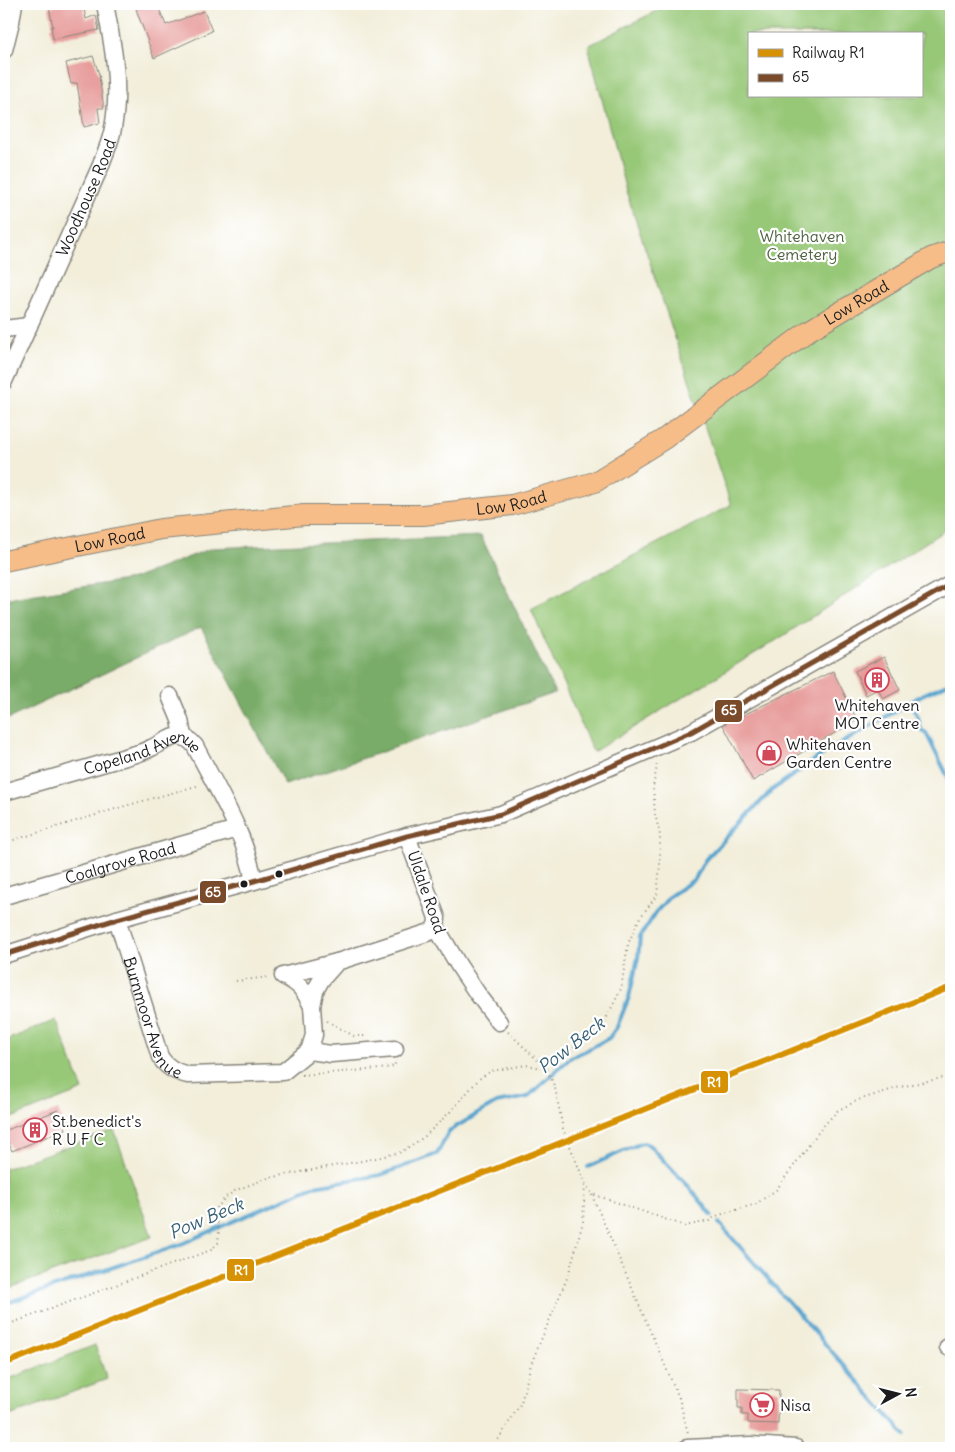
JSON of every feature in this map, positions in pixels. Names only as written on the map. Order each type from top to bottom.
[{"type":"main road","name":"Low Road","points":[[4,561],[161,529],[304,515],[423,515],[512,505],[595,482],[664,438],[808,330],[931,258],[951,251]]},
{"type":"street","points":[[4,50],[12,22],[14,4]]},
{"type":"street","name":"Woodhouse Road","points":[[4,381],[101,165],[113,130],[116,105],[116,75],[113,43],[105,4]]},
{"type":"street","points":[[4,328],[29,326]]},
{"type":"street","points":[[4,955],[117,919],[407,836],[501,814],[691,732],[951,584]]},
{"type":"street","points":[[170,696],[180,720],[183,736]]},
{"type":"street","name":"Copeland Avenue","points":[[4,792],[136,754],[170,738],[183,736],[195,746],[213,782],[247,854],[254,881]]},
{"type":"street","name":"Coalgrove Road","points":[[4,896],[236,829]]},
{"type":"street","name":"Uldale Road","points":[[407,836],[436,918],[436,927],[463,972],[499,1022]]},
{"type":"street","name":"Burnmoor Avenue","points":[[117,919],[160,1057],[166,1065],[176,1072],[188,1075],[278,1072]]},
{"type":"street","points":[[284,976],[337,962],[430,932],[436,927]]},
{"type":"street","points":[[278,1072],[282,1072],[309,1051],[314,1035],[312,1010],[315,990],[320,980],[337,962]]},
{"type":"street","points":[[284,976],[304,990],[312,1010]]},
{"type":"street","points":[[309,1051],[331,1054],[395,1049]]},
{"type":"street","points":[[687,1448],[751,1445],[796,1448]]},
{"type":"path","points":[[546,1070],[603,1025],[621,989],[628,944],[640,919],[657,895],[660,865],[660,835],[655,814],[654,787],[657,766],[650,749]]},
{"type":"path","points":[[4,843],[124,806],[213,782]]},
{"type":"path","points":[[236,980],[284,976]]},
{"type":"path","points":[[312,1010],[354,1036],[370,1036]]},
{"type":"path","points":[[499,1022],[546,1070],[555,1088],[564,1129],[584,1183],[592,1194],[679,1398],[692,1448]]},
{"type":"path","points":[[278,1072],[286,1077],[380,1069],[395,1066],[395,1049]]},
{"type":"path","points":[[4,1326],[211,1250],[218,1243],[217,1208],[226,1196],[236,1190],[268,1178],[372,1160],[400,1152],[424,1137],[480,1079],[491,1071],[526,1065],[546,1070]]},
{"type":"path","points":[[592,1194],[684,1226],[709,1220],[716,1216],[756,1204],[776,1190],[820,1130],[838,1111],[858,1100],[900,1086],[951,1076]]},
{"type":"path","points":[[493,1448],[521,1403],[531,1364],[568,1276],[583,1222],[584,1183]]},
{"type":"green space","name":"Whitehaven Cemetery","points":[[662,4],[951,4],[951,526],[780,638],[593,752],[531,609],[731,505],[626,191],[588,46],[662,8]]},
{"type":"green space","points":[[481,536],[555,693],[285,785],[201,627],[4,721],[4,599],[133,579],[212,548]]},
{"type":"green space","points":[[56,1020],[83,1090],[4,1121],[4,1041]]},
{"type":"green space","points":[[114,1130],[152,1237],[4,1290],[4,1169]]},
{"type":"green space","points":[[95,1345],[107,1379],[4,1418],[4,1381]]},
{"type":"building","points":[[64,4],[83,4],[86,19],[96,15],[99,30],[53,39],[49,7]]},
{"type":"building","points":[[149,4],[157,4],[166,25],[204,11],[212,31],[154,58],[136,9]]},
{"type":"building","points":[[93,56],[100,77],[104,108],[98,108],[100,123],[84,127],[77,83],[71,84],[66,63]]},
{"type":"building","name":"Whitehaven MOT Centre","points":[[884,657],[900,690],[883,699],[878,689],[866,695],[855,671]]},
{"type":"building","name":"Whitehaven Garden Centre","points":[[833,671],[857,720],[753,781],[723,725]]},
{"type":"building","name":"St.benedict's R U F C","points":[[58,1110],[66,1129],[12,1151],[4,1131]]},
{"type":"building","points":[[738,1389],[779,1390],[778,1424],[748,1423],[748,1415],[742,1415],[742,1408],[738,1408]]},
{"type":"waterway","name":"Pow Beck","points":[[4,1304],[179,1245],[314,1186],[381,1175],[437,1154],[449,1131],[496,1103],[528,1097],[571,1057],[609,1038],[617,1027],[629,997],[638,958],[640,937],[657,911],[670,896],[695,879],[705,860],[772,790],[817,758],[922,695],[951,682]]},
{"type":"waterway","points":[[910,702],[918,717],[921,730],[926,733],[951,783]]},
{"type":"waterway","points":[[588,1167],[644,1143],[649,1145],[689,1187],[712,1215]]},
{"type":"waterway","points":[[719,1223],[905,1435]]},
{"type":"rail line","name":"R1","points":[[4,1364],[951,987]]},
{"type":"transit line","name":"65","points":[[4,955],[117,919],[407,836],[501,814],[691,732],[951,584]]},
{"type":"place","name":"Whitehaven MOT Centre","points":[[877,680]]},
{"type":"place","name":"Whitehaven Garden Centre","points":[[769,753]]},
{"type":"place","name":"St.benedict's R U F C","points":[[35,1130]]},
{"type":"place","name":"Nisa","points":[[762,1405]]}]
